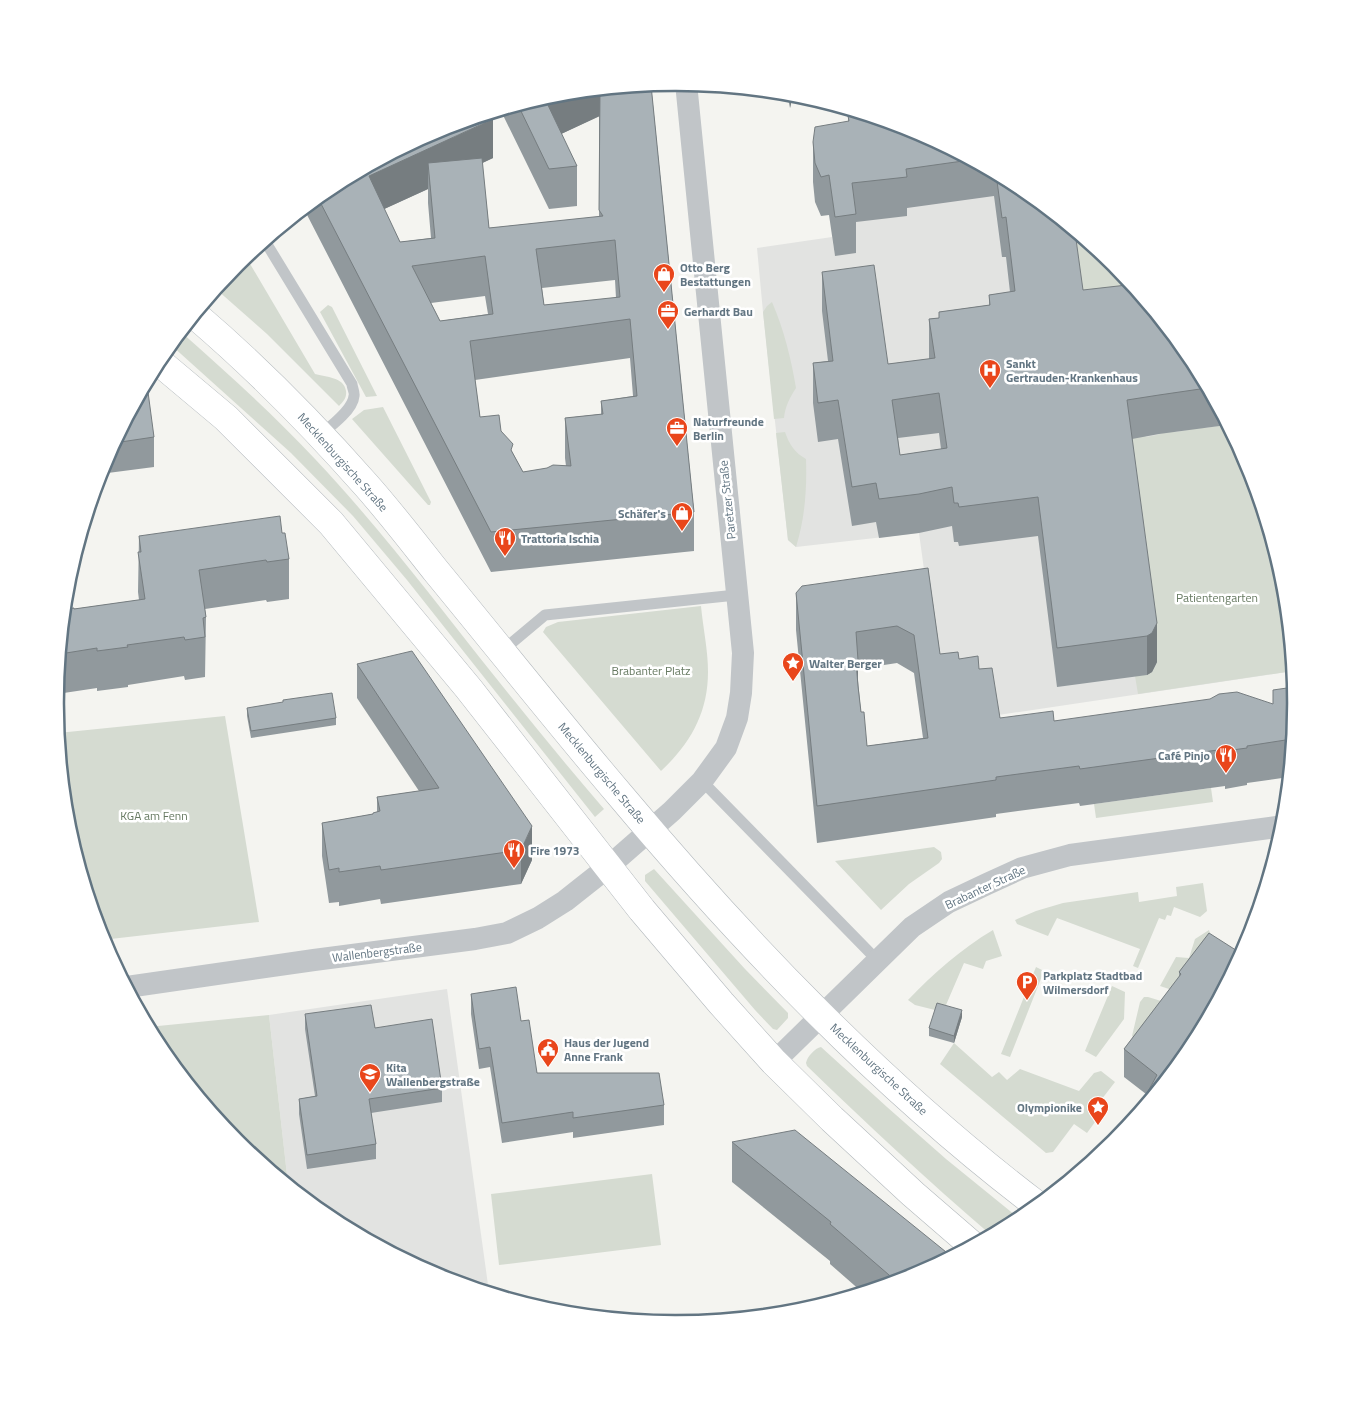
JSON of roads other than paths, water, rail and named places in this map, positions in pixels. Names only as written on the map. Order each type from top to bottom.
[{"type":"main road","name":"Mecklenburgische Straße","points":[[200,319],[259,373],[366,485],[650,830],[714,903],[822,1015],[905,1095],[961,1144],[1031,1200]]},
{"type":"main road","points":[[165,367],[226,418],[331,524],[469,689],[642,910],[774,1062],[913,1194],[968,1240]]},
{"type":"street","name":"Paretzer Straße","points":[[608,867],[702,781],[726,748],[737,718],[741,693],[742,653],[687,92]]},
{"type":"street","name":"Brabanter Straße","points":[[774,1062],[912,927],[949,902],[1022,868],[1080,854],[1274,827]]},
{"type":"street","name":"Wallenbergstraße","points":[[134,986],[475,939],[506,932],[538,918],[565,901],[608,867]]},
{"type":"lane","points":[[268,246],[352,384],[354,396],[349,407],[320,436]]},
{"type":"lane","points":[[502,652],[545,615],[736,595]]},
{"type":"lane","points":[[702,781],[877,960]]},
{"type":"place","name":"Otto Berg Bestattungen","points":[[664,293]]},
{"type":"place","name":"Gerhardt Bau","points":[[668,330]]},
{"type":"place","name":"Sankt Gertrauden-Krankenhaus","points":[[990,389]]},
{"type":"place","name":"Naturfreunde Berlin","points":[[677,447]]},
{"type":"place","name":"Schäfer's","points":[[682,532]]},
{"type":"place","name":"Trattoria Ischia","points":[[505,557]]},
{"type":"place","name":"Walter Berger","points":[[793,682]]},
{"type":"place","name":"Café Pinjo","points":[[1226,774]]},
{"type":"place","name":"Fire 1973","points":[[514,869]]},
{"type":"place","name":"Parkplatz Stadtbad Wilmersdorf","points":[[1027,1001]]},
{"type":"place","name":"Haus der Jugend Anne Frank","points":[[548,1068]]},
{"type":"place","name":"Kita Wallenbergstraße","points":[[370,1093]]},
{"type":"place","name":"Olympionike","points":[[1098,1126]]},
{"type":"park label","name":"Patientengarten","points":[[1217,597]]},
{"type":"park label","name":"Brabanter Platz","points":[[651,670]]},
{"type":"park label","name":"KGA am Fenn","points":[[154,815]]}]
